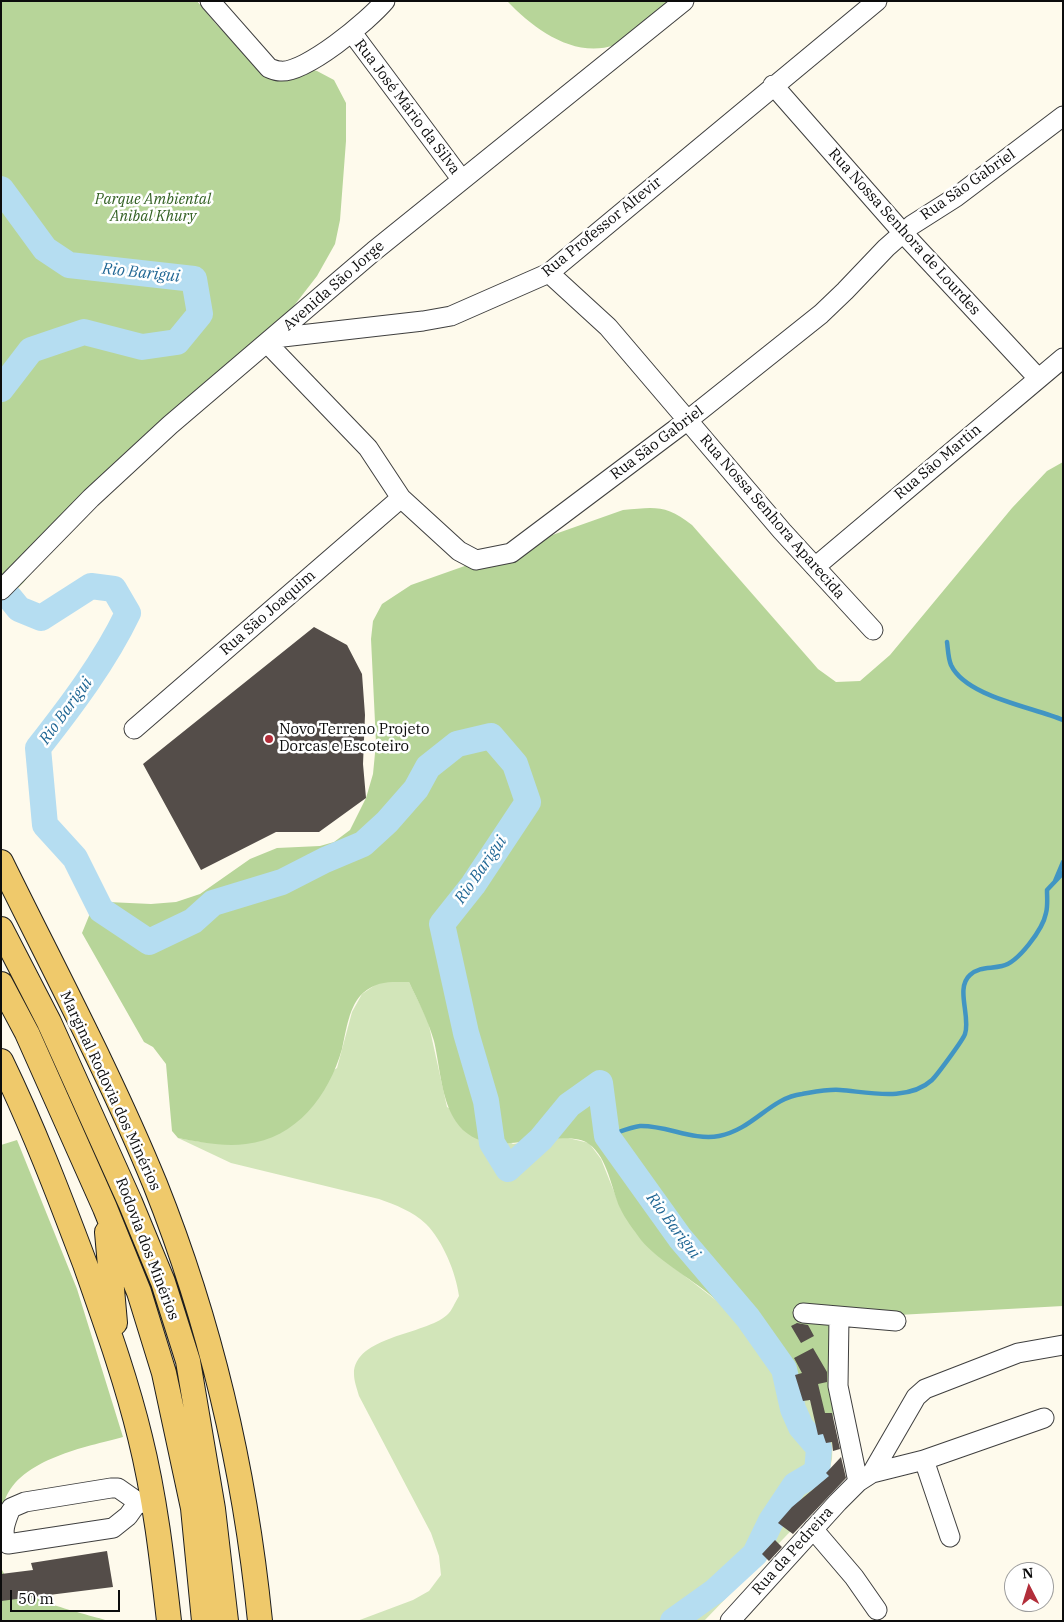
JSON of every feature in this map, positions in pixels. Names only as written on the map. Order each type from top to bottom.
[{"type":"main road","name":"Marginal Rodovia dos Minérios","points":[[1,862],[133,1132],[176,1240],[210,1350],[227,1417],[248,1523],[260,1621]]},
{"type":"main road","name":"Rodovia dos Minérios","points":[[1,929],[49,1022],[130,1202],[163,1282],[188,1361],[213,1509],[226,1621]]},
{"type":"main road","name":"Rodovia dos Minérios","points":[[1,984],[27,1033],[106,1208],[139,1292],[164,1373],[193,1508],[204,1621]]},
{"type":"main road","points":[[1,1061],[32,1126],[59,1193],[118,1359],[140,1437],[146,1504],[169,1621]]},
{"type":"main road","points":[[106,1208],[118,1359]]},
{"type":"street","name":"Rua José Mário da Silva","points":[[210,1],[269,68],[281,72],[301,65],[353,34],[385,1]]},
{"type":"street","name":"Avenida São Jorge","points":[[1,590],[98,491],[170,425],[374,251],[615,59],[684,1]]},
{"type":"street","name":"Rua Professor Altevir","points":[[270,341],[451,316],[549,273],[876,1]]},
{"type":"street","name":"Rua José Mário da Silva","points":[[353,34],[462,180]]},
{"type":"street","name":"Rua Nossa Senhora de Lourdes","points":[[773,85],[902,233],[1038,377]]},
{"type":"street","name":"Rua São Gabriel","points":[[270,341],[368,448],[402,498],[459,551],[476,560],[490,559],[511,553],[688,420],[820,314],[902,233],[956,197],[1063,116]]},
{"type":"street","name":"Rua Nossa Senhora Aparecida","points":[[549,273],[608,327],[782,532],[873,630]]},
{"type":"street","name":"Rua São Martin","points":[[815,567],[1038,377],[1063,358]]},
{"type":"street","name":"Rua São Joaquim","points":[[134,729],[402,498]]},
{"type":"street","points":[[803,1313],[896,1321]]},
{"type":"street","points":[[840,1317],[838,1386],[865,1477],[924,1460],[1044,1418]]},
{"type":"street","name":"Rua da Pedreira","points":[[730,1621],[813,1529],[865,1477],[916,1397],[925,1389],[1018,1353],[1063,1345]]},
{"type":"street","points":[[924,1460],[950,1537]]},
{"type":"street","points":[[118,1488],[146,1504],[114,1528],[8,1544],[3,1540],[1,1533],[11,1508],[25,1502],[118,1488]]},
{"type":"street","points":[[813,1529],[854,1577],[877,1610]]},
{"type":"green space","name":"Parque Ambiental Anibal Khury","points":[[1,1],[197,1],[234,42],[272,61],[317,71],[334,80],[346,103],[346,141],[340,220],[335,244],[317,276],[286,316],[83,505],[24,582],[11,595],[1,600]]},
{"type":"green space","points":[[507,1],[683,1],[622,42],[600,48],[585,48],[570,45],[542,31]]},
{"type":"green space","points":[[1063,462],[1063,1306],[898,1315],[860,1319],[843,1328],[832,1356],[833,1426],[762,1347],[717,1301],[658,1256],[641,1240],[620,1208],[601,1157],[589,1144],[570,1138],[493,1143],[476,1138],[463,1130],[447,1104],[432,1033],[409,982],[379,984],[358,998],[351,1012],[342,1049],[329,1083],[308,1112],[280,1134],[246,1144],[229,1145],[178,1138],[172,1131],[166,1064],[153,1047],[144,1042],[82,933],[91,911],[108,902],[151,904],[176,902],[200,894],[250,859],[277,848],[320,846],[334,842],[350,830],[366,798],[373,774],[376,743],[371,639],[373,621],[382,604],[411,585],[623,510],[659,508],[675,513],[692,525],[818,669],[836,682],[860,681],[890,655],[1012,508],[1047,471]]},
{"type":"green space","points":[[381,981],[409,982],[428,1021],[447,1107],[513,1144],[564,1137],[589,1143],[601,1159],[621,1209],[655,1253],[717,1301],[833,1426],[832,1459],[825,1490],[811,1510],[704,1621],[357,1621],[413,1600],[429,1591],[441,1575],[439,1556],[431,1533],[359,1396],[354,1374],[357,1361],[365,1352],[392,1338],[437,1322],[449,1313],[459,1296],[452,1268],[443,1248],[432,1231],[421,1219],[404,1209],[379,1199],[231,1163],[178,1138],[208,1143],[337,1068],[352,1012],[362,994]]},
{"type":"green space","points":[[17,1140],[77,1289],[123,1437],[56,1457],[25,1474],[13,1486],[5,1500],[1,1519],[1,1145]]},
{"type":"green space","points":[[1,1567],[7,1578],[18,1588],[32,1596],[48,1603],[109,1621],[1,1621]]},
{"type":"building","name":"Novo Terreno Projeto Dorcas e Escoteiro","points":[[314,627],[347,645],[362,674],[365,715],[363,764],[366,798],[319,832],[276,832],[201,870],[143,764]]},
{"type":"building","points":[[797,1323],[808,1325],[814,1336],[801,1343],[791,1326]]},
{"type":"building","points":[[813,1348],[827,1372],[827,1382],[818,1384],[825,1413],[832,1413],[840,1449],[833,1451],[832,1442],[826,1443],[823,1434],[818,1435],[810,1400],[803,1401],[795,1375],[802,1373],[794,1358]]},
{"type":"building","points":[[841,1457],[846,1478],[793,1534],[778,1523],[792,1507],[829,1476],[826,1473]]},
{"type":"building","points":[[775,1540],[782,1547],[769,1561],[762,1554]]},
{"type":"building","points":[[107,1551],[113,1587],[1,1601],[1,1574],[33,1570],[31,1563]]},
{"type":"waterway","name":"Rio Barigui","points":[[1,189],[45,249],[69,265],[194,279],[200,314],[177,342],[142,347],[84,332],[31,350],[1,389]]},
{"type":"waterway","name":"Rio Barigui","points":[[10,598],[19,609],[41,618],[91,586],[114,589],[128,613],[98,666],[38,748],[45,825],[75,858],[101,910],[149,942],[193,921],[213,903],[282,882],[325,860],[363,844],[387,822],[416,789],[428,767],[457,744],[491,736],[515,764],[528,802],[473,885],[442,924],[466,1033],[486,1101],[492,1143],[508,1169],[541,1139],[569,1105],[600,1083],[607,1136],[680,1238],[748,1318],[784,1369],[793,1409],[801,1427],[819,1448],[817,1472],[795,1485],[771,1521],[755,1554],[715,1591],[673,1621]]},
{"type":"waterway","points":[[947,642],[951,665],[959,676],[971,685],[1001,700],[1063,720]]},
{"type":"waterway","points":[[1055,881],[1063,862]]},
{"type":"waterway","points":[[607,1136],[640,1126],[650,1126],[689,1135],[719,1136],[742,1127],[780,1101],[811,1092],[840,1090],[888,1094],[911,1091],[922,1087],[935,1077],[965,1034],[966,1019],[963,995],[966,981],[974,972],[1008,964],[1022,952],[1035,936],[1044,920],[1047,907],[1047,890],[1063,873]]},
{"type":"place","name":"Novo Terreno Projeto Dorcas e Escoteiro","points":[[269,739]]}]
